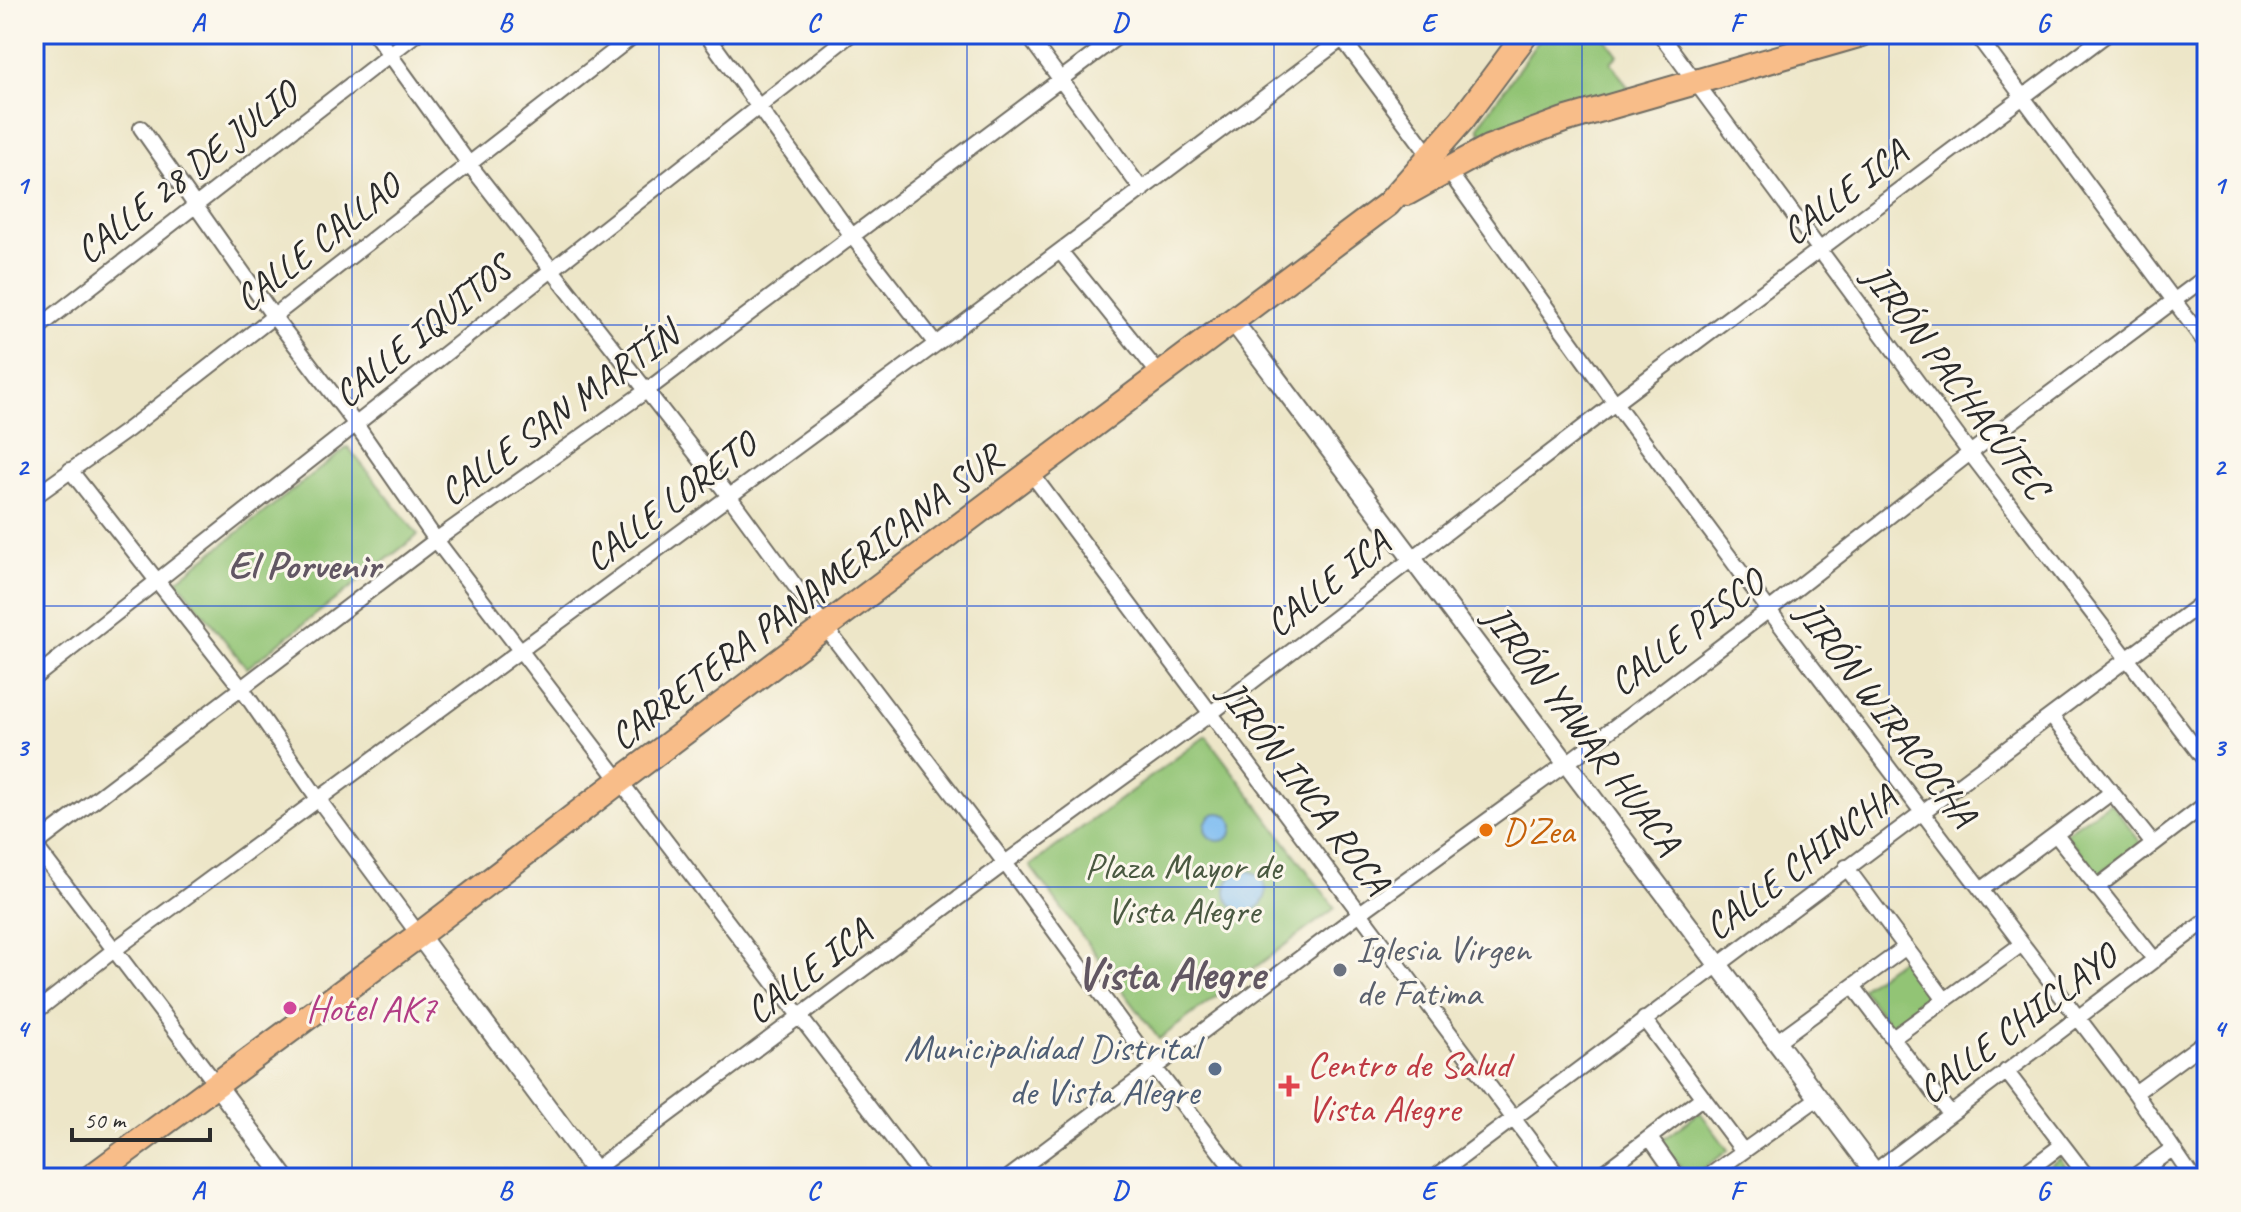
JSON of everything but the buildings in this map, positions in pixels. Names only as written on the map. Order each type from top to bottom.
[{"type":"highway","points":[[1439,163],[1526,34]]},
{"type":"highway","name":"CARRETERA PANAMERICANA SUR","points":[[90,1178],[419,935],[1439,163],[1564,120],[1862,34]]},
{"type":"street","points":[[375,34],[469,164],[729,496],[1240,1178]]},
{"type":"street","name":"CALLE 28 DE JULIO","points":[[34,331],[416,34]]},
{"type":"street","name":"CALLE CALLAO","points":[[34,497],[129,429],[636,34]]},
{"type":"street","points":[[706,34],[852,236],[936,344]]},
{"type":"street","name":"CALLE IQUITOS","points":[[34,678],[851,34]]},
{"type":"street","points":[[1027,34],[1142,190]]},
{"type":"street","name":"CALLE SAN MARTÍN","points":[[34,845],[436,540],[646,391],[1121,34]]},
{"type":"street","name":"JIRÓN PACHACÚTEC","points":[[1660,34],[1970,453],[2207,763]]},
{"type":"street","points":[[1976,34],[2207,345]]},
{"type":"street","name":"CALLE ICA","points":[[592,1175],[1005,863],[1210,714],[1615,403],[2107,34]]},
{"type":"street","name":"JIRÓN WIRACOCHA","points":[[1340,36],[1439,163],[1769,610],[2135,1093],[2193,1178]]},
{"type":"street","name":"CALLE LORETO","points":[[34,1013],[114,950],[1142,190],[1340,36]]},
{"type":"street","points":[[141,128],[436,540],[923,1178]]},
{"type":"street","points":[[1060,251],[1160,375]]},
{"type":"street","name":"CALLE PISCO","points":[[1008,1178],[1360,913],[1567,763],[1970,453],[2207,276]]},
{"type":"street","name":"JIRÓN YAWAR HUACA","points":[[1233,321],[1818,1098],[1873,1176]]},
{"type":"street","points":[[70,470],[242,689],[592,1175]]},
{"type":"street","name":"JIRÓN INCA ROCA","points":[[1031,473],[1558,1178]]},
{"type":"street","name":"CALLE CHINCHA","points":[[1434,1178],[2207,599]]},
{"type":"street","points":[[2051,716],[2153,844]]},
{"type":"street","points":[[1981,890],[2112,792]]},
{"type":"street","points":[[2096,888],[2207,803]]},
{"type":"street","points":[[2056,835],[2155,960]]},
{"type":"street","points":[[34,845],[285,1178]]},
{"type":"street","points":[[1846,867],[1945,1000]]},
{"type":"street","name":"CALLE CHICLAYO","points":[[1873,1176],[2006,1071],[2207,920]]},
{"type":"street","points":[[1893,1038],[2022,944]]},
{"type":"street","points":[[1776,1042],[1906,947]]},
{"type":"street","points":[[1853,986],[1950,1114]]},
{"type":"street","points":[[1644,1019],[1743,1151]]},
{"type":"street","points":[[2135,1093],[2207,1040]]},
{"type":"street","points":[[2006,1071],[2088,1178]]},
{"type":"street","points":[[1596,1178],[1703,1097]]},
{"type":"street","points":[[1706,1178],[1818,1098]]},
{"type":"street","points":[[1650,1138],[1678,1178]]},
{"type":"street","points":[[2018,1178],[2062,1145]]},
{"type":"street","points":[[2132,1178],[2172,1149]]},
{"type":"green space","points":[[1543,34],[1602,34],[1618,55],[1611,62],[1629,89],[1553,109],[1489,133],[1481,133],[1478,127]]},
{"type":"green space","points":[[348,447],[418,535],[247,668],[177,580]]},
{"type":"green space","name":"Plaza Mayor de Vista Alegre","points":[[1206,736],[1335,908],[1159,1039],[1030,866]]},
{"type":"green space","points":[[2110,802],[2141,843],[2097,876],[2065,833]]},
{"type":"green space","points":[[1905,956],[1936,998],[1892,1028],[1861,988]]},
{"type":"green space","points":[[1700,1112],[1728,1150],[1688,1178],[1661,1141]]},
{"type":"green space","points":[[2060,1158],[2074,1178],[2033,1178]]},
{"type":"water","points":[[1219,813],[1229,817],[1233,827],[1229,837],[1219,841],[1209,837],[1205,827],[1209,817]]},
{"type":"water","points":[[1246,871],[1260,877],[1266,891],[1260,905],[1246,911],[1232,905],[1226,891],[1232,877]]},
{"type":"place","name":"D'Zea","points":[[1486,830]]},
{"type":"place","name":"Iglesia Virgen de Fatima","points":[[1340,970]]},
{"type":"place","name":"Hotel AK7","points":[[290,1008]]},
{"type":"place","name":"Municipalidad Distrital de Vista Alegre","points":[[1215,1069]]},
{"type":"place","name":"Centro de Salud Vista Alegre","points":[[1289,1086]]},
{"type":"district","name":"El Porvenir","points":[[304,564]]},
{"type":"district","name":"Vista Alegre","points":[[1170,973]]}]
